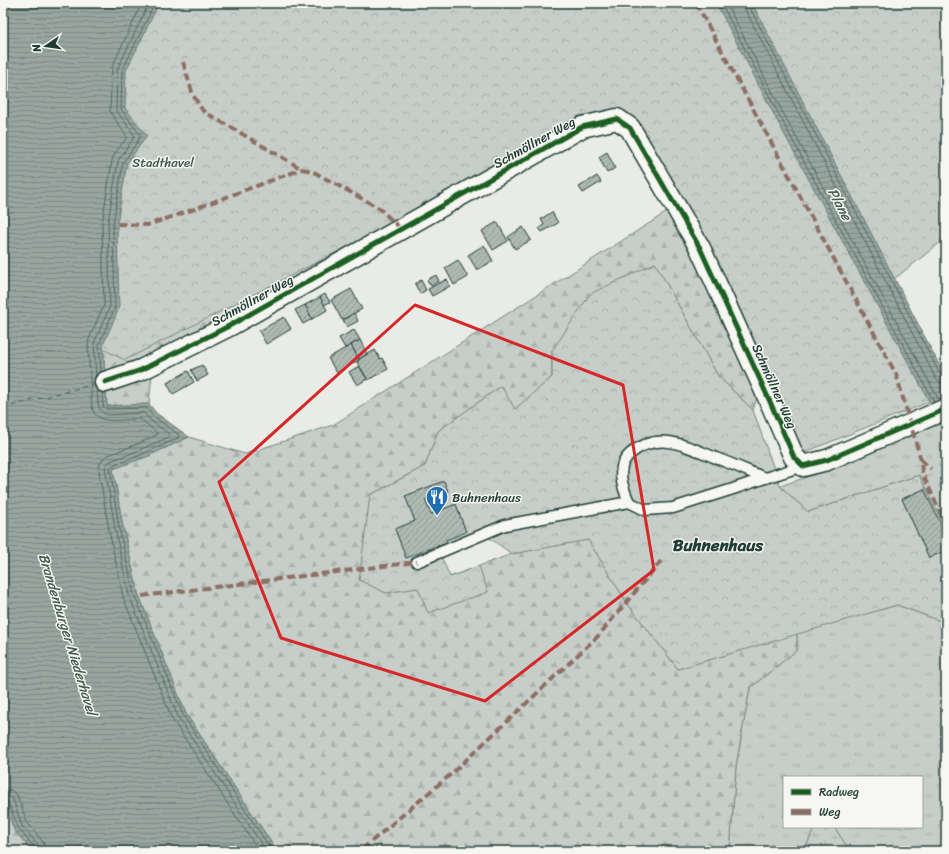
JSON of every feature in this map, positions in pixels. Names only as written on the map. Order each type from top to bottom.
[{"type":"street","name":"Schmöllner Weg","points":[[105,382],[141,370],[229,326],[582,127],[617,119],[630,128],[700,248],[772,404],[794,457],[803,466]]},
{"type":"street","points":[[803,466],[827,460],[946,409]]},
{"type":"lane","points":[[628,502],[622,486],[620,468],[627,456],[638,447],[650,442],[668,441],[685,445],[765,478]]},
{"type":"lane","points":[[417,562],[505,525],[628,502],[645,510],[673,508],[803,466]]},
{"type":"highlighted area","points":[[415,305],[623,385],[654,570],[485,701],[281,638],[219,482]]},
{"type":"green space","name":"Stadthavel","points":[[3,3],[946,3],[946,238],[888,284],[946,395],[803,453],[630,128],[582,127],[125,360],[3,300]]},
{"type":"green space","points":[[647,3],[770,356],[753,410],[718,376],[655,263],[552,351],[552,377],[514,410],[501,386],[438,431],[425,466],[370,495],[419,588],[512,554],[588,539],[627,603],[678,669],[797,633],[797,650],[750,688],[736,766],[730,851],[277,851],[186,714],[138,593],[123,527],[113,469],[146,457],[189,437],[245,454],[333,425],[667,212],[618,123],[590,130],[152,374],[149,404],[107,406],[103,345]]},
{"type":"green space","points":[[655,263],[718,376],[753,410],[780,486],[808,512],[919,475],[946,530],[946,623],[897,605],[678,669],[627,603],[588,540],[512,554],[481,532],[439,551],[450,577],[479,566],[488,592],[428,613],[418,588],[386,593],[359,580],[370,495],[425,466],[438,431],[501,386],[515,409],[552,377],[552,351],[590,294]]},
{"type":"green space","points":[[941,423],[946,442],[946,530],[919,475],[808,512],[780,486],[831,469]]},
{"type":"green space","points":[[897,605],[946,623],[945,851],[850,851],[835,828],[923,828],[923,776],[783,776],[783,828],[815,828],[804,851],[730,851],[736,766],[750,688],[797,650],[797,633]]},
{"type":"green space","points":[[3,799],[14,830],[32,851],[3,851]]},
{"type":"green space","points":[[815,828],[835,828],[850,851],[804,851]]},
{"type":"water","name":"Brandenburger Niederhavel","points":[[3,3],[159,3],[126,71],[125,108],[147,136],[127,163],[117,224],[119,308],[103,345],[107,406],[149,404],[156,413],[189,437],[146,457],[113,469],[123,527],[138,593],[186,714],[277,851],[32,851],[14,830],[3,799]]},
{"type":"water","name":"Plane","points":[[716,3],[752,3],[946,378],[946,442],[941,423],[782,130]]},
{"type":"building","points":[[607,152],[615,168],[607,173],[599,157]]},
{"type":"building","points":[[597,176],[601,182],[583,193],[579,187]]},
{"type":"building","points":[[552,212],[558,223],[542,232],[539,228],[544,225],[541,219]]},
{"type":"building","points":[[497,222],[508,241],[493,250],[482,231]]},
{"type":"building","points":[[523,227],[531,240],[515,249],[508,237]]},
{"type":"building","points":[[484,245],[493,261],[477,270],[468,255]]},
{"type":"building","points":[[458,260],[468,277],[454,285],[445,268]]},
{"type":"building","points":[[436,275],[439,281],[431,286],[427,280]]},
{"type":"building","points":[[447,279],[450,286],[432,296],[428,289]]},
{"type":"building","points":[[421,280],[426,290],[420,294],[415,284]]},
{"type":"building","points":[[351,289],[362,309],[342,320],[331,300]]},
{"type":"building","points":[[325,294],[330,302],[324,305],[320,297]]},
{"type":"building","points":[[320,297],[327,310],[312,319],[305,305]]},
{"type":"building","points":[[305,305],[312,319],[303,324],[295,310]]},
{"type":"building","points":[[354,313],[358,321],[347,327],[343,320]]},
{"type":"building","points":[[284,317],[291,329],[266,344],[259,331]]},
{"type":"building","points":[[354,330],[360,340],[345,348],[339,338]]},
{"type":"building","points":[[360,340],[367,354],[359,359],[351,345]]},
{"type":"building","points":[[351,345],[359,360],[337,373],[328,358]]},
{"type":"building","points":[[375,350],[380,359],[382,358],[388,369],[368,380],[357,362],[359,359]]},
{"type":"building","points":[[202,365],[208,375],[197,381],[191,370]]},
{"type":"building","points":[[359,366],[367,379],[357,385],[349,372]]},
{"type":"building","points":[[188,371],[194,382],[173,394],[167,383]]},
{"type":"building","name":"Buhnenhaus","points":[[444,481],[448,491],[425,500],[431,514],[456,504],[466,532],[446,540],[447,542],[406,558],[395,529],[415,521],[405,496]]},
{"type":"building","points":[[924,489],[946,535],[946,550],[929,558],[902,499]]},
{"type":"ferry route","points":[[3,408],[95,384]]},
{"type":"marked path","points":[[696,3],[896,374],[921,460],[922,473],[946,524]]},
{"type":"marked path","points":[[183,62],[193,95],[203,111],[302,169],[312,171],[379,208],[401,229]]},
{"type":"marked path","points":[[118,224],[147,225],[302,169]]},
{"type":"marked path","points":[[921,460],[931,469]]},
{"type":"marked path","points":[[365,851],[366,846],[450,775],[598,636],[661,561]]},
{"type":"marked path","points":[[142,596],[417,562]]},
{"type":"marked path","points":[[3,817],[7,814]]},
{"type":"cycle path","points":[[105,382],[141,370],[229,326],[582,127],[617,119],[630,128],[700,248],[794,457],[803,466],[827,460],[946,409]]},
{"type":"place","name":"Buhnenhaus","points":[[437,516]]},
{"type":"district","name":"Buhnenhaus","points":[[718,545]]}]
